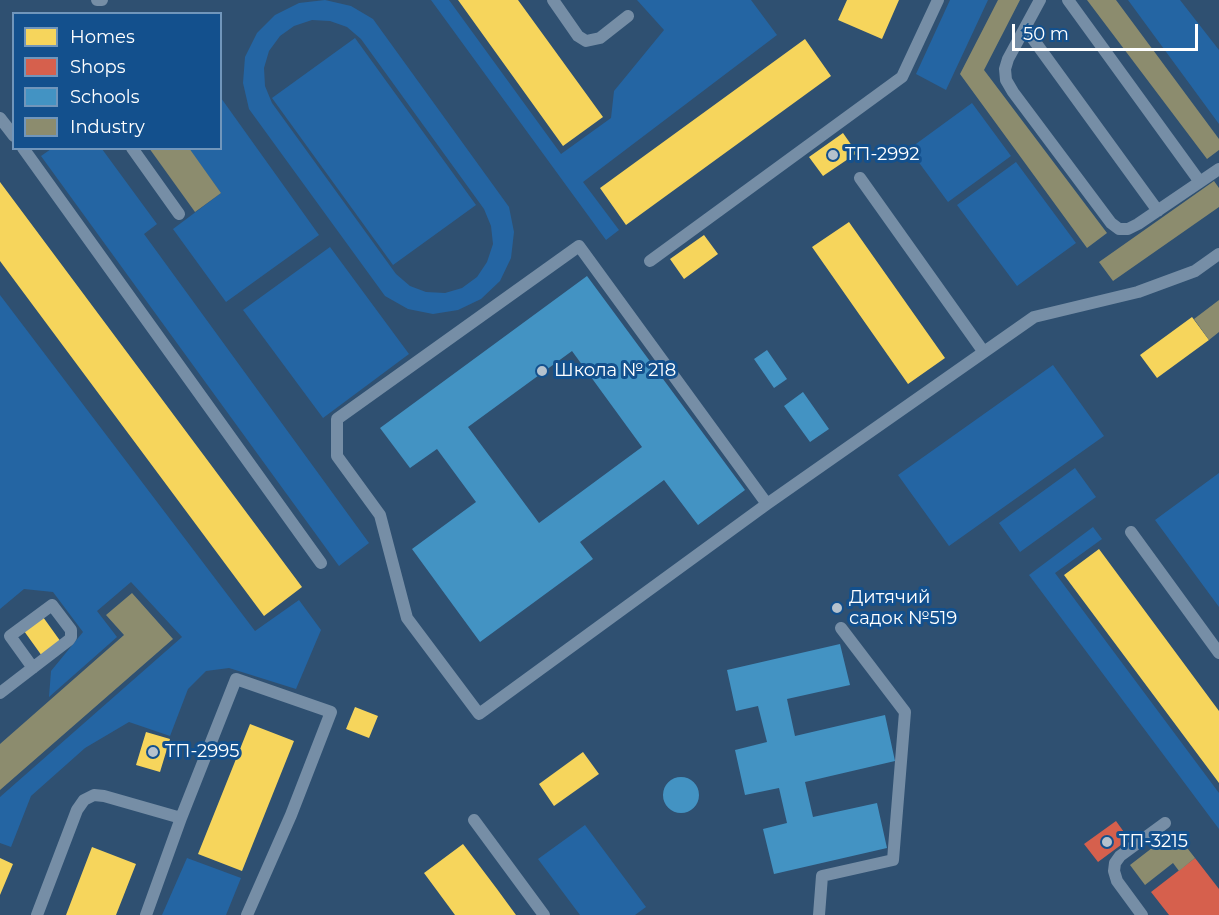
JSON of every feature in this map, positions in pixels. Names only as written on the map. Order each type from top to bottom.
[{"type":"lane","points":[[553,0],[578,36],[586,41],[600,38],[628,16]]},
{"type":"lane","points":[[650,261],[902,77],[938,0]]},
{"type":"lane","points":[[1040,0],[1008,59],[1005,69],[1006,80],[1111,223],[1119,229],[1128,229],[1219,169]]},
{"type":"lane","points":[[1068,0],[1200,182]]},
{"type":"lane","points":[[1025,28],[1158,211]]},
{"type":"lane","points":[[0,118],[12,133]]},
{"type":"lane","points":[[25,150],[321,563]]},
{"type":"lane","points":[[133,150],[178,214]]},
{"type":"lane","points":[[860,178],[983,351]]},
{"type":"lane","points":[[766,504],[579,246],[337,419],[337,456],[380,515],[407,618],[479,714],[766,504],[1034,317],[1138,292],[1195,271],[1219,254]]},
{"type":"lane","points":[[1131,532],[1219,653]]},
{"type":"lane","points":[[0,693],[33,668],[71,637],[71,630],[52,605],[10,636],[33,668]]},
{"type":"lane","points":[[819,915],[822,876],[893,860],[905,712],[841,628]]},
{"type":"lane","points":[[146,915],[181,818],[236,679],[331,712],[291,815],[247,915]]},
{"type":"lane","points":[[37,915],[77,810],[84,800],[94,795],[104,796],[181,818]]},
{"type":"lane","points":[[474,820],[544,915]]},
{"type":"lane","points":[[1142,915],[1117,880],[1114,863],[1120,856],[1165,823]]},
{"type":"shaded area","points":[[325,0],[351,6],[373,19],[509,207],[514,232],[511,258],[500,281],[481,299],[458,310],[433,314],[408,309],[385,296],[249,109],[243,83],[245,57],[257,33],[275,15],[299,3]],"holes":[[[312,20],[330,21],[347,27],[361,39],[484,209],[491,226],[493,244],[487,262],[477,277],[462,288],[445,293],[426,292],[410,286],[396,274],[272,103],[265,86],[264,68],[269,51],[280,36],[294,26]]]},
{"type":"shaded area","points":[[431,0],[449,0],[561,154],[611,118],[614,91],[664,30],[637,0],[751,0],[777,35],[583,182],[619,230],[606,240]]},
{"type":"shaded area","points":[[950,0],[988,0],[946,90],[916,74]]},
{"type":"shaded area","points":[[1128,0],[1180,0],[1219,50],[1219,124]]},
{"type":"shaded area","points":[[355,38],[476,205],[393,265],[272,98]]},
{"type":"shaded area","points":[[222,99],[319,235],[226,302],[173,229],[221,193],[190,150],[222,150]]},
{"type":"shaded area","points":[[972,103],[1011,156],[948,202],[909,149]]},
{"type":"shaded area","points":[[50,150],[103,150],[157,224],[144,234],[369,543],[339,566],[41,156]]},
{"type":"shaded area","points":[[1016,162],[1076,243],[1017,286],[957,205]]},
{"type":"shaded area","points":[[330,247],[409,354],[323,418],[243,310]]},
{"type":"shaded area","points":[[0,295],[255,631],[299,600],[321,630],[296,689],[229,668],[206,671],[188,689],[170,736],[129,722],[85,748],[31,796],[11,847],[0,843],[0,797],[182,637],[131,582],[97,611],[117,637],[49,697],[51,671],[83,632],[53,592],[24,589],[0,609]]},
{"type":"shaded area","points":[[1053,365],[1104,436],[949,546],[898,475]]},
{"type":"shaded area","points":[[1075,468],[1096,497],[1020,552],[999,523]]},
{"type":"shaded area","points":[[1219,473],[1219,607],[1155,520]]},
{"type":"shaded area","points":[[1093,527],[1102,539],[1055,573],[1219,793],[1219,829],[1029,575]]},
{"type":"shaded area","points":[[585,825],[646,907],[635,915],[580,915],[538,859]]},
{"type":"shaded area","points":[[187,858],[241,878],[226,915],[162,915]]},
{"type":"building: Homes","points":[[458,0],[518,0],[603,117],[563,146]]},
{"type":"building: Homes","points":[[847,0],[899,0],[882,39],[838,20]]},
{"type":"building: Homes","points":[[805,39],[831,76],[626,225],[600,188]]},
{"type":"building: Homes","name":"ТП-2992","points":[[843,133],[857,153],[823,176],[809,157]]},
{"type":"building: Homes","points":[[0,182],[302,587],[264,616],[0,261]]},
{"type":"building: Homes","points":[[849,222],[945,358],[908,384],[812,247]]},
{"type":"building: Homes","points":[[704,235],[718,254],[684,279],[670,259]]},
{"type":"building: Homes","points":[[1192,317],[1209,340],[1157,378],[1140,355]]},
{"type":"building: Homes","points":[[1099,549],[1219,711],[1219,783],[1064,575]]},
{"type":"building: Homes","points":[[43,617],[61,642],[42,656],[24,631]]},
{"type":"building: Homes","points":[[355,707],[378,716],[369,738],[346,729]]},
{"type":"building: Homes","points":[[250,724],[294,741],[242,871],[198,854]]},
{"type":"building: Homes","name":"ТП-2995","points":[[146,732],[170,739],[160,772],[136,765]]},
{"type":"building: Homes","points":[[583,752],[599,774],[554,806],[539,784]]},
{"type":"building: Homes","points":[[463,844],[516,915],[455,915],[424,873]]},
{"type":"building: Homes","points":[[92,847],[136,864],[116,915],[66,915]]},
{"type":"building: Homes","points":[[0,858],[13,864],[0,895]]},
{"type":"building: Shops","name":"ТП-3215","points":[[1116,821],[1129,839],[1098,862],[1084,844]]},
{"type":"building: Shops","points":[[1195,858],[1219,889],[1219,915],[1169,915],[1151,892]]},
{"type":"building: Schools","points":[[587,276],[745,490],[698,525],[664,480],[580,542],[593,559],[480,642],[412,549],[476,502],[437,449],[410,468],[380,428]],"holes":[[[572,351],[642,447],[539,523],[468,427]]]},
{"type":"building: Schools","points":[[767,350],[787,379],[774,388],[754,359]]},
{"type":"building: Schools","points":[[803,392],[829,429],[810,442],[784,406]]},
{"type":"building: Schools","points":[[840,644],[850,685],[787,699],[795,736],[885,715],[895,761],[805,782],[813,817],[877,803],[887,848],[774,874],[763,829],[787,823],[779,788],[745,795],[735,750],[767,742],[758,706],[736,711],[727,670]]},
{"type":"building: Schools","points":[[681,777],[694,782],[699,795],[694,808],[681,813],[668,808],[663,795],[668,782]]},
{"type":"building: Industry","points":[[998,0],[1020,0],[984,70],[1107,233],[1087,248],[960,74]]},
{"type":"building: Industry","points":[[1087,0],[1116,0],[1219,139],[1219,150],[1207,159]]},
{"type":"building: Industry","points":[[150,150],[190,150],[221,193],[195,212]]},
{"type":"building: Industry","points":[[1214,181],[1219,188],[1219,207],[1113,281],[1099,262]]},
{"type":"building: Industry","points":[[1219,300],[1219,332],[1209,340],[1194,319]]},
{"type":"building: Industry","points":[[132,593],[173,639],[0,790],[0,744],[124,635],[106,615]]},
{"type":"building: Industry","points":[[1174,831],[1195,858],[1179,871],[1173,863],[1145,885],[1130,865]]},
{"type":"place","name":"ТП-2992","points":[[833,155]]},
{"type":"place","name":"Школа № 218","points":[[542,371]]},
{"type":"place","name":"Дитячий садок №519","points":[[837,608]]},
{"type":"place","name":"ТП-2995","points":[[153,752]]},
{"type":"place","name":"ТП-3215","points":[[1107,842]]}]
